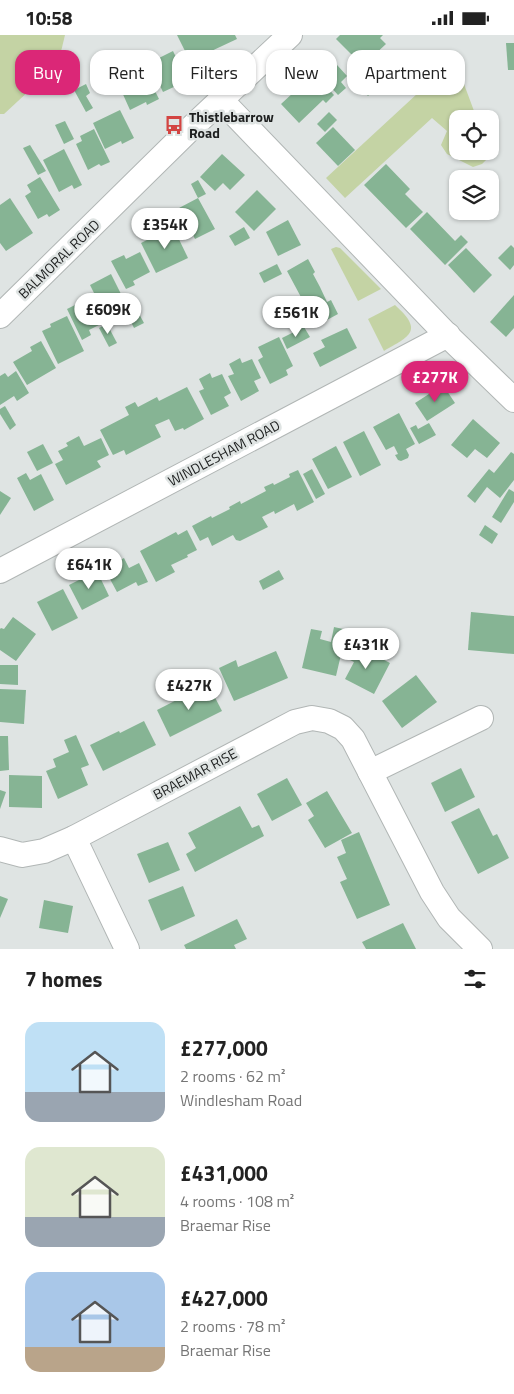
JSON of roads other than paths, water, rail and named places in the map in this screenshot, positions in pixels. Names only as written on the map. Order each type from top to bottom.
[{"type":"street","name":"BALMORAL ROAD","points":[[0,316],[290,35]]},
{"type":"street","points":[[221,100],[448,335],[514,400]]},
{"type":"street","name":"WINDLESHAM ROAD","points":[[0,571],[448,335]]},
{"type":"street","name":"BRAEMAR RISE","points":[[0,849],[22,855],[44,851],[74,838],[295,722],[312,718],[328,721],[343,728],[352,739],[432,892],[449,918],[480,949]]},
{"type":"street","points":[[370,772],[481,718]]},
{"type":"street","points":[[74,838],[127,949]]},
{"type":"place","name":"Thistlebarrow Road","points":[[174,125]]}]
